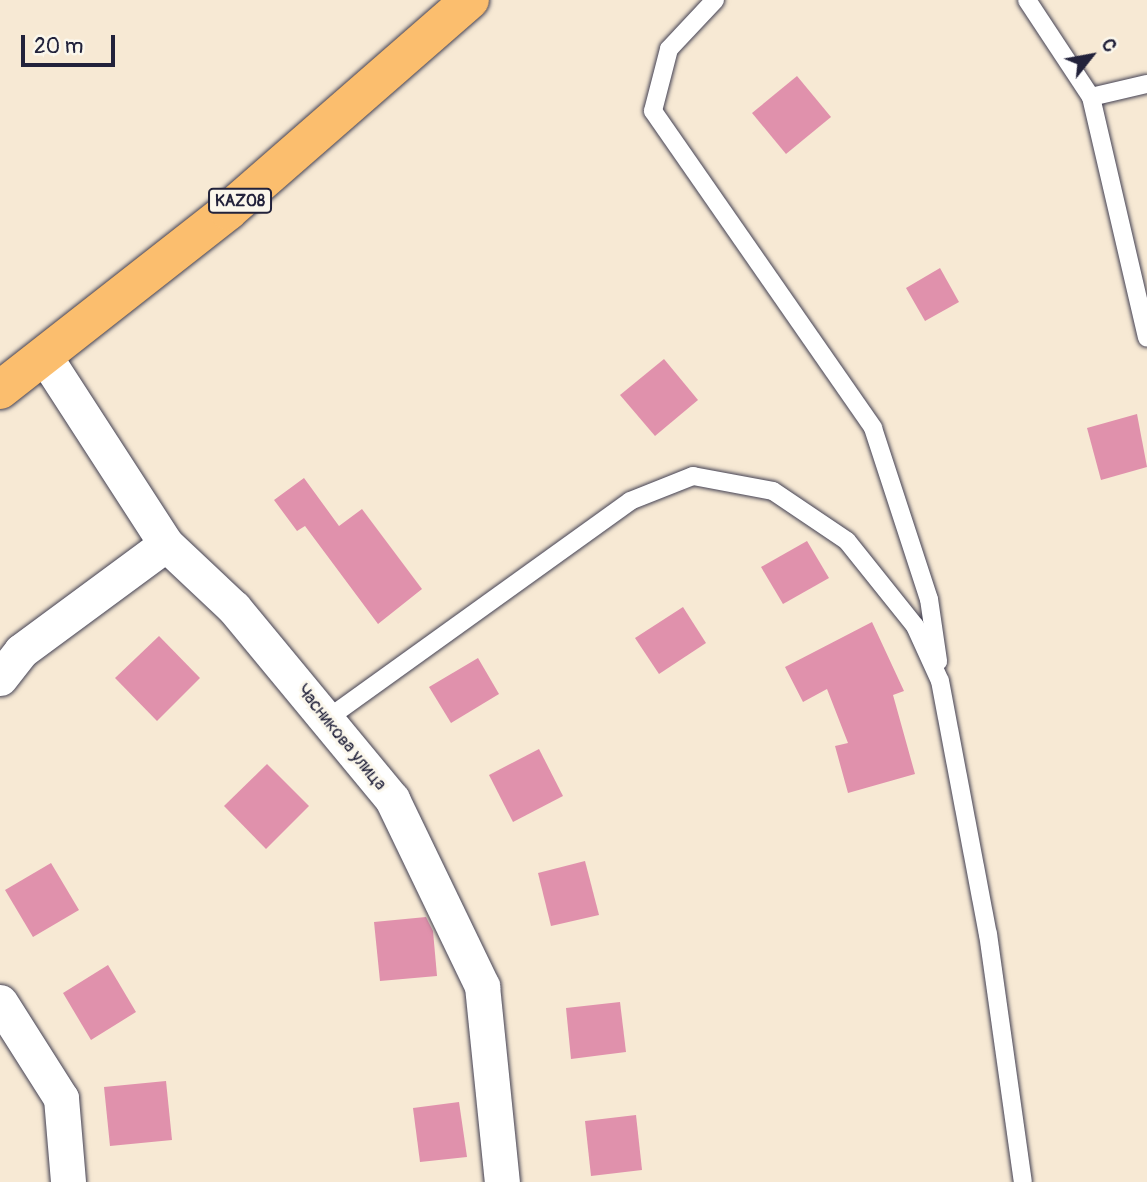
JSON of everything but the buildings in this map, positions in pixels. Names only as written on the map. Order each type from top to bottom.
[{"type":"highway","name":"KAZ08","points":[[0,390],[228,211],[470,0]]},
{"type":"street","name":"Часникова улица","points":[[45,357],[166,544],[234,608],[392,799],[482,986],[502,1182]]},
{"type":"street","points":[[0,678],[21,651],[166,544]]},
{"type":"street","points":[[0,1002],[61,1098],[68,1182]]},
{"type":"lane","points":[[715,0],[670,49],[653,111],[873,428],[929,599],[940,681],[988,934],[1023,1182]]},
{"type":"lane","points":[[1027,0],[1091,97],[1147,338]]},
{"type":"lane","points":[[1091,97],[1147,85]]},
{"type":"lane","points":[[327,719],[630,501],[693,476],[773,491],[847,541],[915,626],[940,681]]}]
